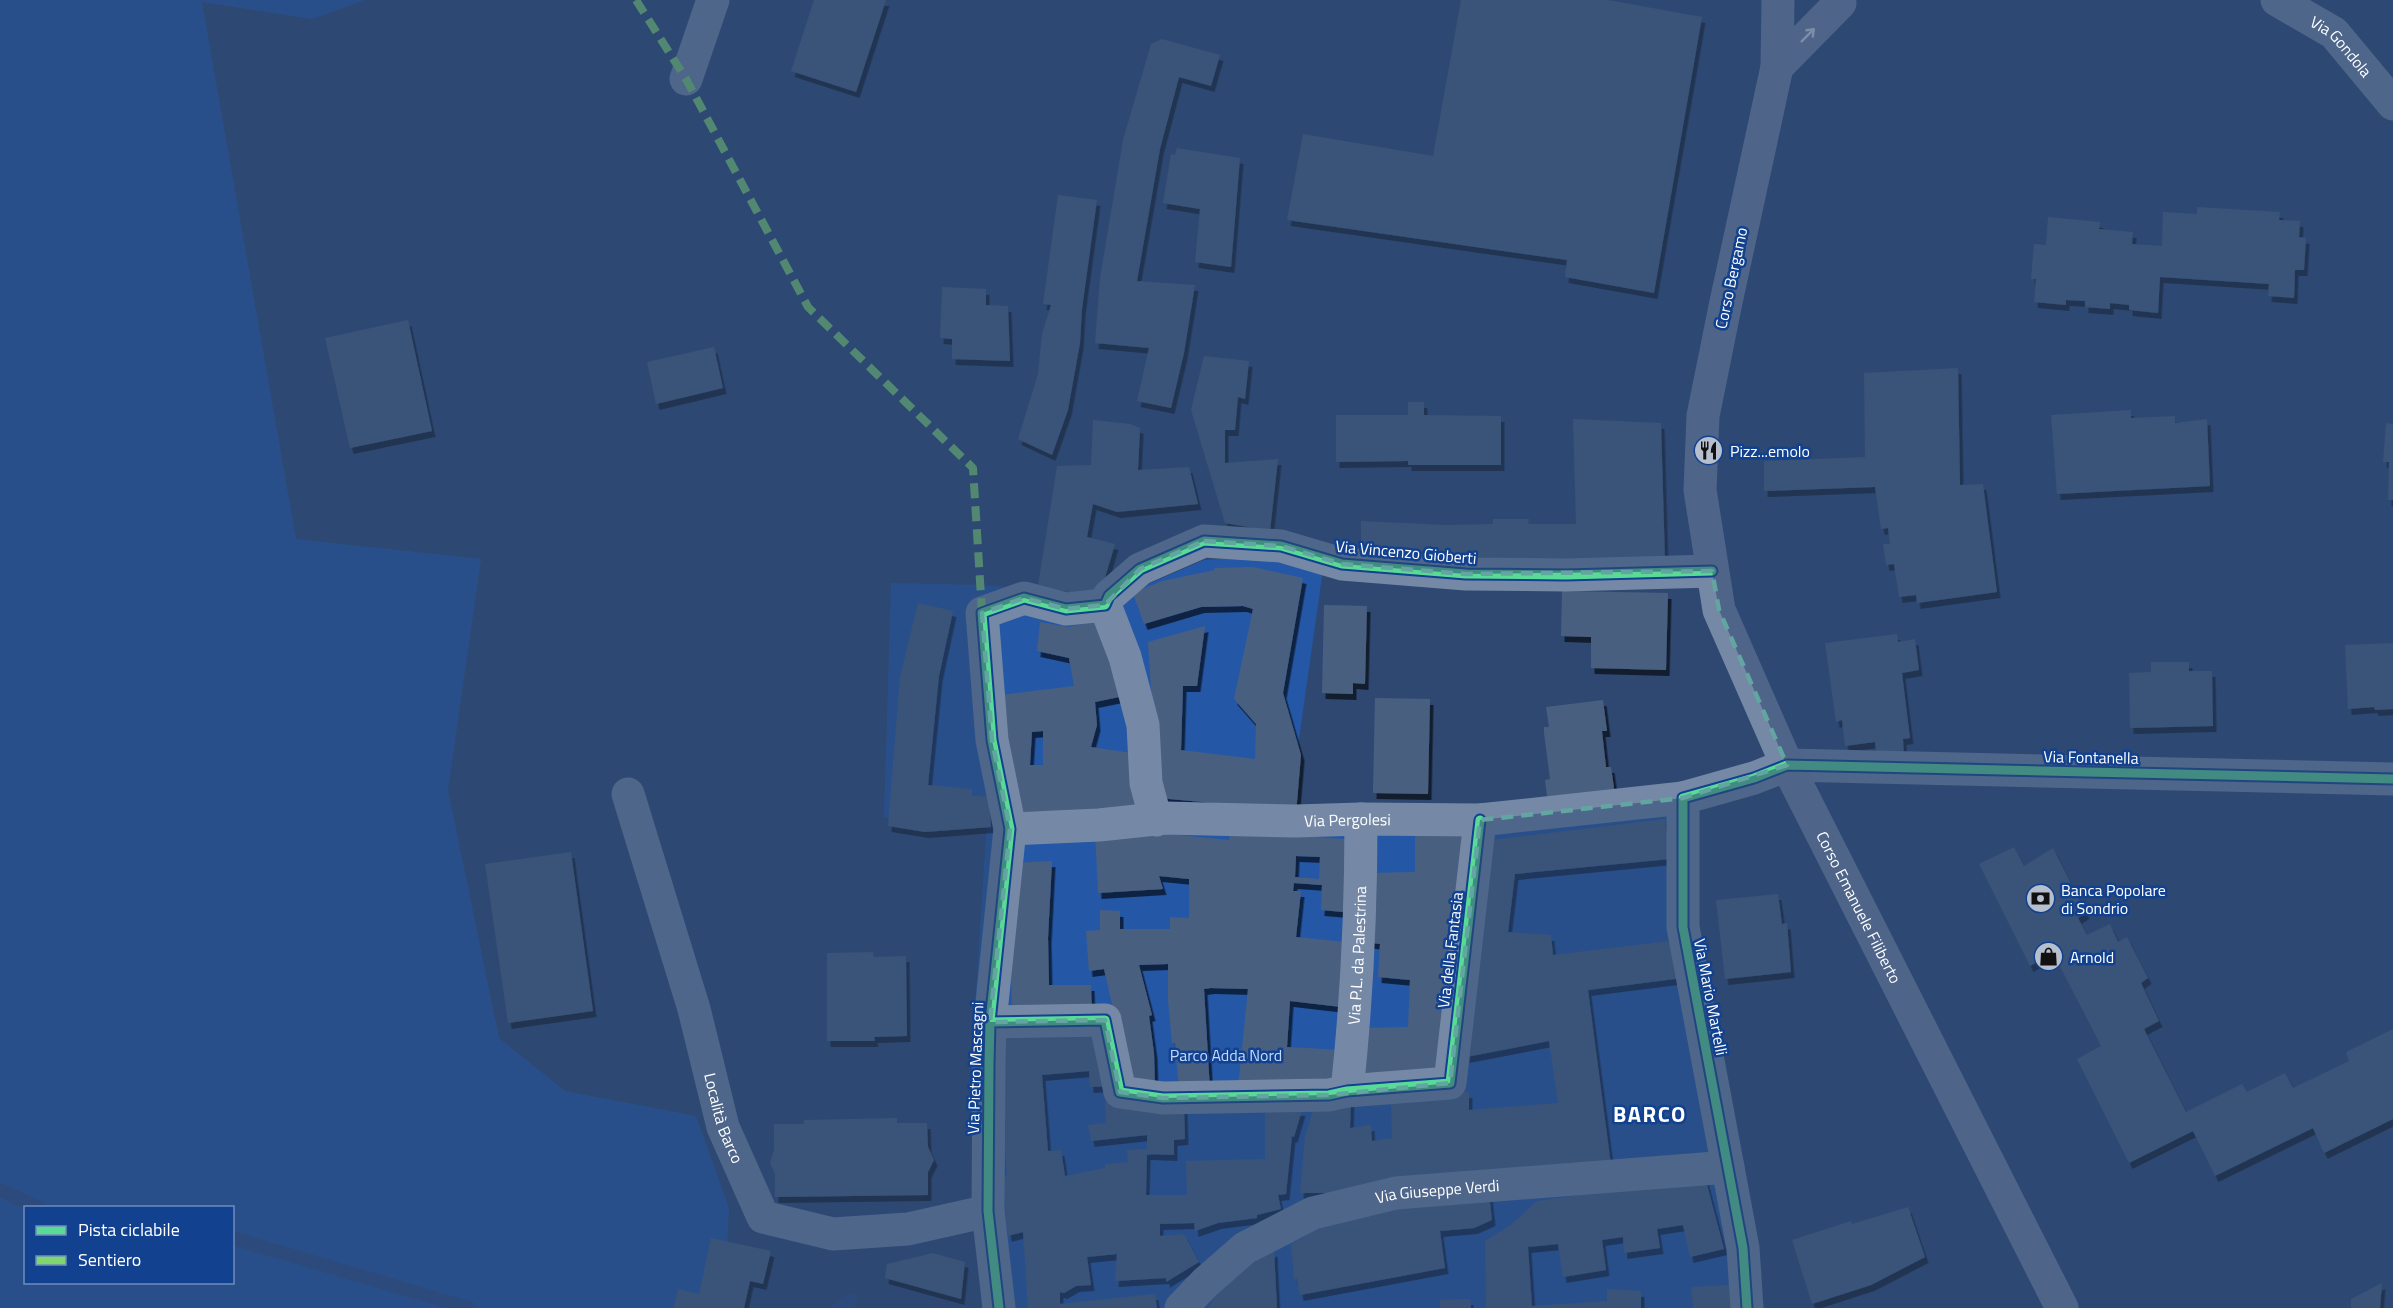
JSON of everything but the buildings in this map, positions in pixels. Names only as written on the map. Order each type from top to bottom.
[{"type":"main road","name":"Corso Bergamo","points":[[1700,490],[1703,416],[1777,67],[1778,0]]},
{"type":"main road","points":[[1800,0],[1822,6],[1843,2]]},
{"type":"main road","points":[[1777,67],[1843,2]]},
{"type":"main road","name":"Corso Emanuele Filiberto","points":[[1700,490],[1719,610],[1787,765],[2062,1308]]},
{"type":"street","points":[[687,79],[713,0]]},
{"type":"street","name":"Via Gondola","points":[[2277,0],[2334,33],[2393,104]]},
{"type":"street","name":"Via Vincenzo Gioberti","points":[[1105,605],[1109,596],[1140,569],[1204,541],[1281,546],[1342,564],[1466,574],[1566,575],[1712,571]]},
{"type":"street","name":"Via Pietro Mascagni","points":[[999,1308],[988,1211],[990,1022],[1010,829],[992,740],[982,613],[1024,597],[1066,609],[1105,605]]},
{"type":"street","points":[[1105,605],[1125,657],[1143,725],[1146,783],[1156,820]]},
{"type":"street","points":[[1683,798],[1754,778],[1787,765]]},
{"type":"street","name":"Via Fontanella","points":[[1787,765],[2393,778]]},
{"type":"street","name":"Località Barco","points":[[628,794],[694,1009],[723,1127],[763,1217],[834,1234],[908,1229],[988,1211]]},
{"type":"street","name":"Via Pergolesi","points":[[1010,829],[1156,820],[1480,820],[1683,798]]},
{"type":"street","name":"Via Mario Martelli","points":[[1683,798],[1683,927],[1743,1248],[1747,1308]]},
{"type":"street","name":"Via P.L. da Palestrina","points":[[1347,1091],[1356,1007],[1361,901],[1361,819]]},
{"type":"street","name":"Via della Fantasia","points":[[1347,1091],[1450,1083],[1480,820]]},
{"type":"street","points":[[990,1022],[1105,1020],[1120,1092],[1163,1098],[1329,1095],[1347,1091]]},
{"type":"street","name":"Via Giuseppe Verdi","points":[[1181,1308],[1206,1282],[1245,1248],[1313,1213],[1396,1193],[1728,1167]]},
{"type":"highlighted area","points":[[1204,541],[1281,546],[1342,564],[1466,574],[1712,571],[1719,610],[1787,765],[1683,798],[1480,820],[1450,1083],[1329,1095],[1163,1098],[1120,1092],[1105,1020],[990,1022],[1010,829],[992,740],[982,613],[1024,598],[1066,609],[1105,605],[1140,569]]},
{"type":"green space","points":[[0,0],[365,0],[312,19],[202,2],[296,539],[481,559],[448,790],[499,1038],[565,1091],[696,1116],[729,1208],[724,1308],[0,1308]]},
{"type":"green space","name":"Parco Adda Nord","points":[[1308,554],[1324,562],[1289,810],[1479,813],[1672,794],[1749,1308],[1001,1308],[997,1257],[969,1100],[987,820],[884,817],[891,583],[982,585],[1063,592],[1130,592],[1204,560]]},
{"type":"waterway","points":[[0,1190],[36,1206]]},
{"type":"waterway","points":[[234,1239],[469,1308]]},
{"type":"waterway","points":[[839,1308],[851,1300]]},
{"type":"marked path","points":[[636,0],[686,79],[808,307],[973,468],[982,613]]},
{"type":"cycle path","points":[[999,1308],[988,1211],[989,1064],[990,1022],[1010,829],[992,740],[982,613],[1024,598],[1066,609],[1105,605],[1109,596],[1140,569],[1204,541],[1281,546],[1342,564],[1466,574],[1566,575],[1712,571]]},
{"type":"cycle path","points":[[1747,1308],[1743,1248],[1683,927],[1683,798],[1754,778],[1787,765],[2393,779]]},
{"type":"cycle path","points":[[990,1022],[1105,1020],[1120,1092],[1163,1098],[1329,1095],[1347,1091],[1450,1083],[1480,820]]},
{"type":"place","name":"Pizz...emolo","points":[[1709,451]]},
{"type":"place","name":"Banca Popolare di Sondrio","points":[[2040,899]]},
{"type":"place","name":"Arnold","points":[[2049,957]]},
{"type":"district","name":"BARCO","points":[[1650,1114]]}]
